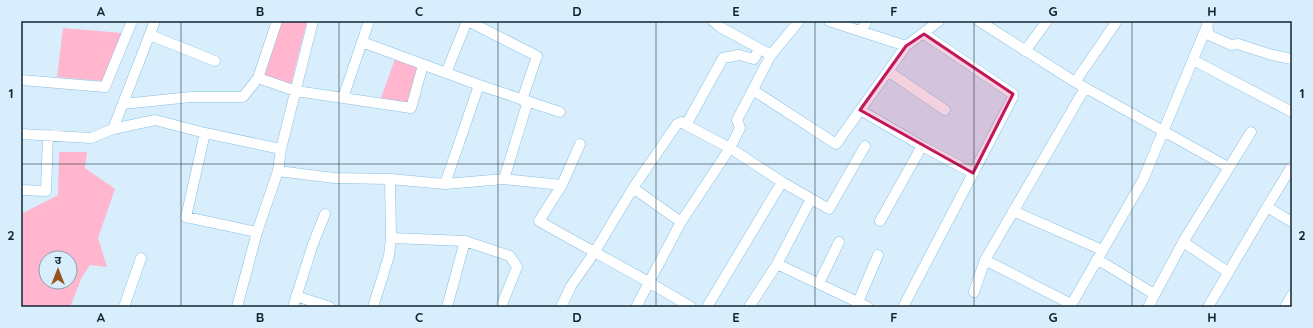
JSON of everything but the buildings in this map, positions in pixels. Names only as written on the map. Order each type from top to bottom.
[{"type":"street","points":[[21,80],[105,87],[132,21]]},
{"type":"street","points":[[113,129],[155,21]]},
{"type":"street","points":[[123,104],[191,97],[243,97],[258,78],[277,21]]},
{"type":"street","points":[[237,307],[257,232],[278,171],[281,149],[313,21]]},
{"type":"street","points":[[343,98],[369,21]]},
{"type":"street","points":[[446,73],[468,21],[537,56],[504,180]]},
{"type":"street","points":[[636,307],[681,222],[730,148],[740,128],[737,120],[771,55],[799,21]]},
{"type":"street","points":[[829,21],[906,46]]},
{"type":"street","points":[[861,31],[867,21]]},
{"type":"street","points":[[753,90],[836,144],[906,46],[924,34],[939,21]]},
{"type":"street","points":[[979,21],[1085,88],[1165,131],[1228,168]]},
{"type":"street","points":[[1025,51],[1047,21]]},
{"type":"street","points":[[1075,82],[1117,21]]},
{"type":"street","points":[[719,23],[771,55]]},
{"type":"street","points":[[1208,23],[1209,35],[1231,45],[1238,44],[1272,55],[1292,59]]},
{"type":"street","points":[[985,260],[1071,306],[1143,180],[1165,131],[1208,23]]},
{"type":"street","points":[[903,307],[1013,97],[1013,94],[924,34]]},
{"type":"street","points":[[150,35],[215,61]]},
{"type":"street","points":[[362,42],[478,85],[560,112]]},
{"type":"street","points":[[686,125],[723,58],[739,56],[754,59],[759,49]]},
{"type":"street","points":[[1192,60],[1292,112]]},
{"type":"street","points":[[258,78],[296,91],[411,108],[423,65]]},
{"type":"street","points":[[888,71],[944,110]]},
{"type":"street","points":[[445,184],[478,85]]},
{"type":"street","points":[[974,292],[985,260],[1085,88]]},
{"type":"street","points":[[860,110],[972,173]]},
{"type":"street","points":[[21,134],[91,138],[113,129],[155,120],[205,133],[281,149]]},
{"type":"street","points":[[561,307],[571,286],[594,253],[633,188],[677,124],[681,122],[730,148],[782,182],[829,209],[865,146]]},
{"type":"street","points":[[1148,307],[1183,242],[1251,132]]},
{"type":"street","points":[[205,133],[186,217],[257,232]]},
{"type":"street","points":[[21,190],[46,191],[48,136]]},
{"type":"street","points":[[580,144],[562,185],[538,220],[594,253],[649,281],[691,307]]},
{"type":"street","points":[[880,222],[922,146]]},
{"type":"street","points":[[1208,307],[1292,166]]},
{"type":"street","points":[[278,171],[334,178],[445,184],[504,180],[562,185]]},
{"type":"street","points":[[373,307],[389,256],[391,238],[390,180]]},
{"type":"street","points":[[707,307],[782,182]]},
{"type":"street","points":[[633,188],[681,222]]},
{"type":"street","points":[[749,307],[777,264],[811,199]]},
{"type":"street","points":[[1267,207],[1292,222]]},
{"type":"street","points":[[1013,211],[1100,255],[1154,294]]},
{"type":"street","points":[[293,307],[325,214]]},
{"type":"street","points":[[391,238],[465,240],[510,256],[517,267],[500,307]]},
{"type":"street","points":[[448,307],[465,240]]},
{"type":"street","points":[[819,283],[839,242]]},
{"type":"street","points":[[1183,242],[1228,272]]},
{"type":"street","points":[[858,302],[878,255]]},
{"type":"street","points":[[124,307],[141,258]]},
{"type":"street","points":[[777,264],[868,307]]},
{"type":"street","points":[[1285,307],[1292,295]]},
{"type":"street","points":[[296,296],[330,307]]},
{"type":"highlighted area","points":[[924,34],[1013,94],[973,173],[860,110],[906,46]]},
{"type":"shaded area","points":[[279,21],[307,21],[291,84],[263,75]]},
{"type":"shaded area","points":[[63,28],[122,33],[103,81],[57,77]]},
{"type":"shaded area","points":[[395,59],[419,67],[408,105],[381,98]]},
{"type":"shaded area","points":[[59,152],[87,152],[85,168],[115,189],[98,238],[107,267],[90,265],[82,277],[78,287],[78,250],[38,250],[38,290],[77,290],[70,307],[21,307],[21,214],[58,195]]}]
